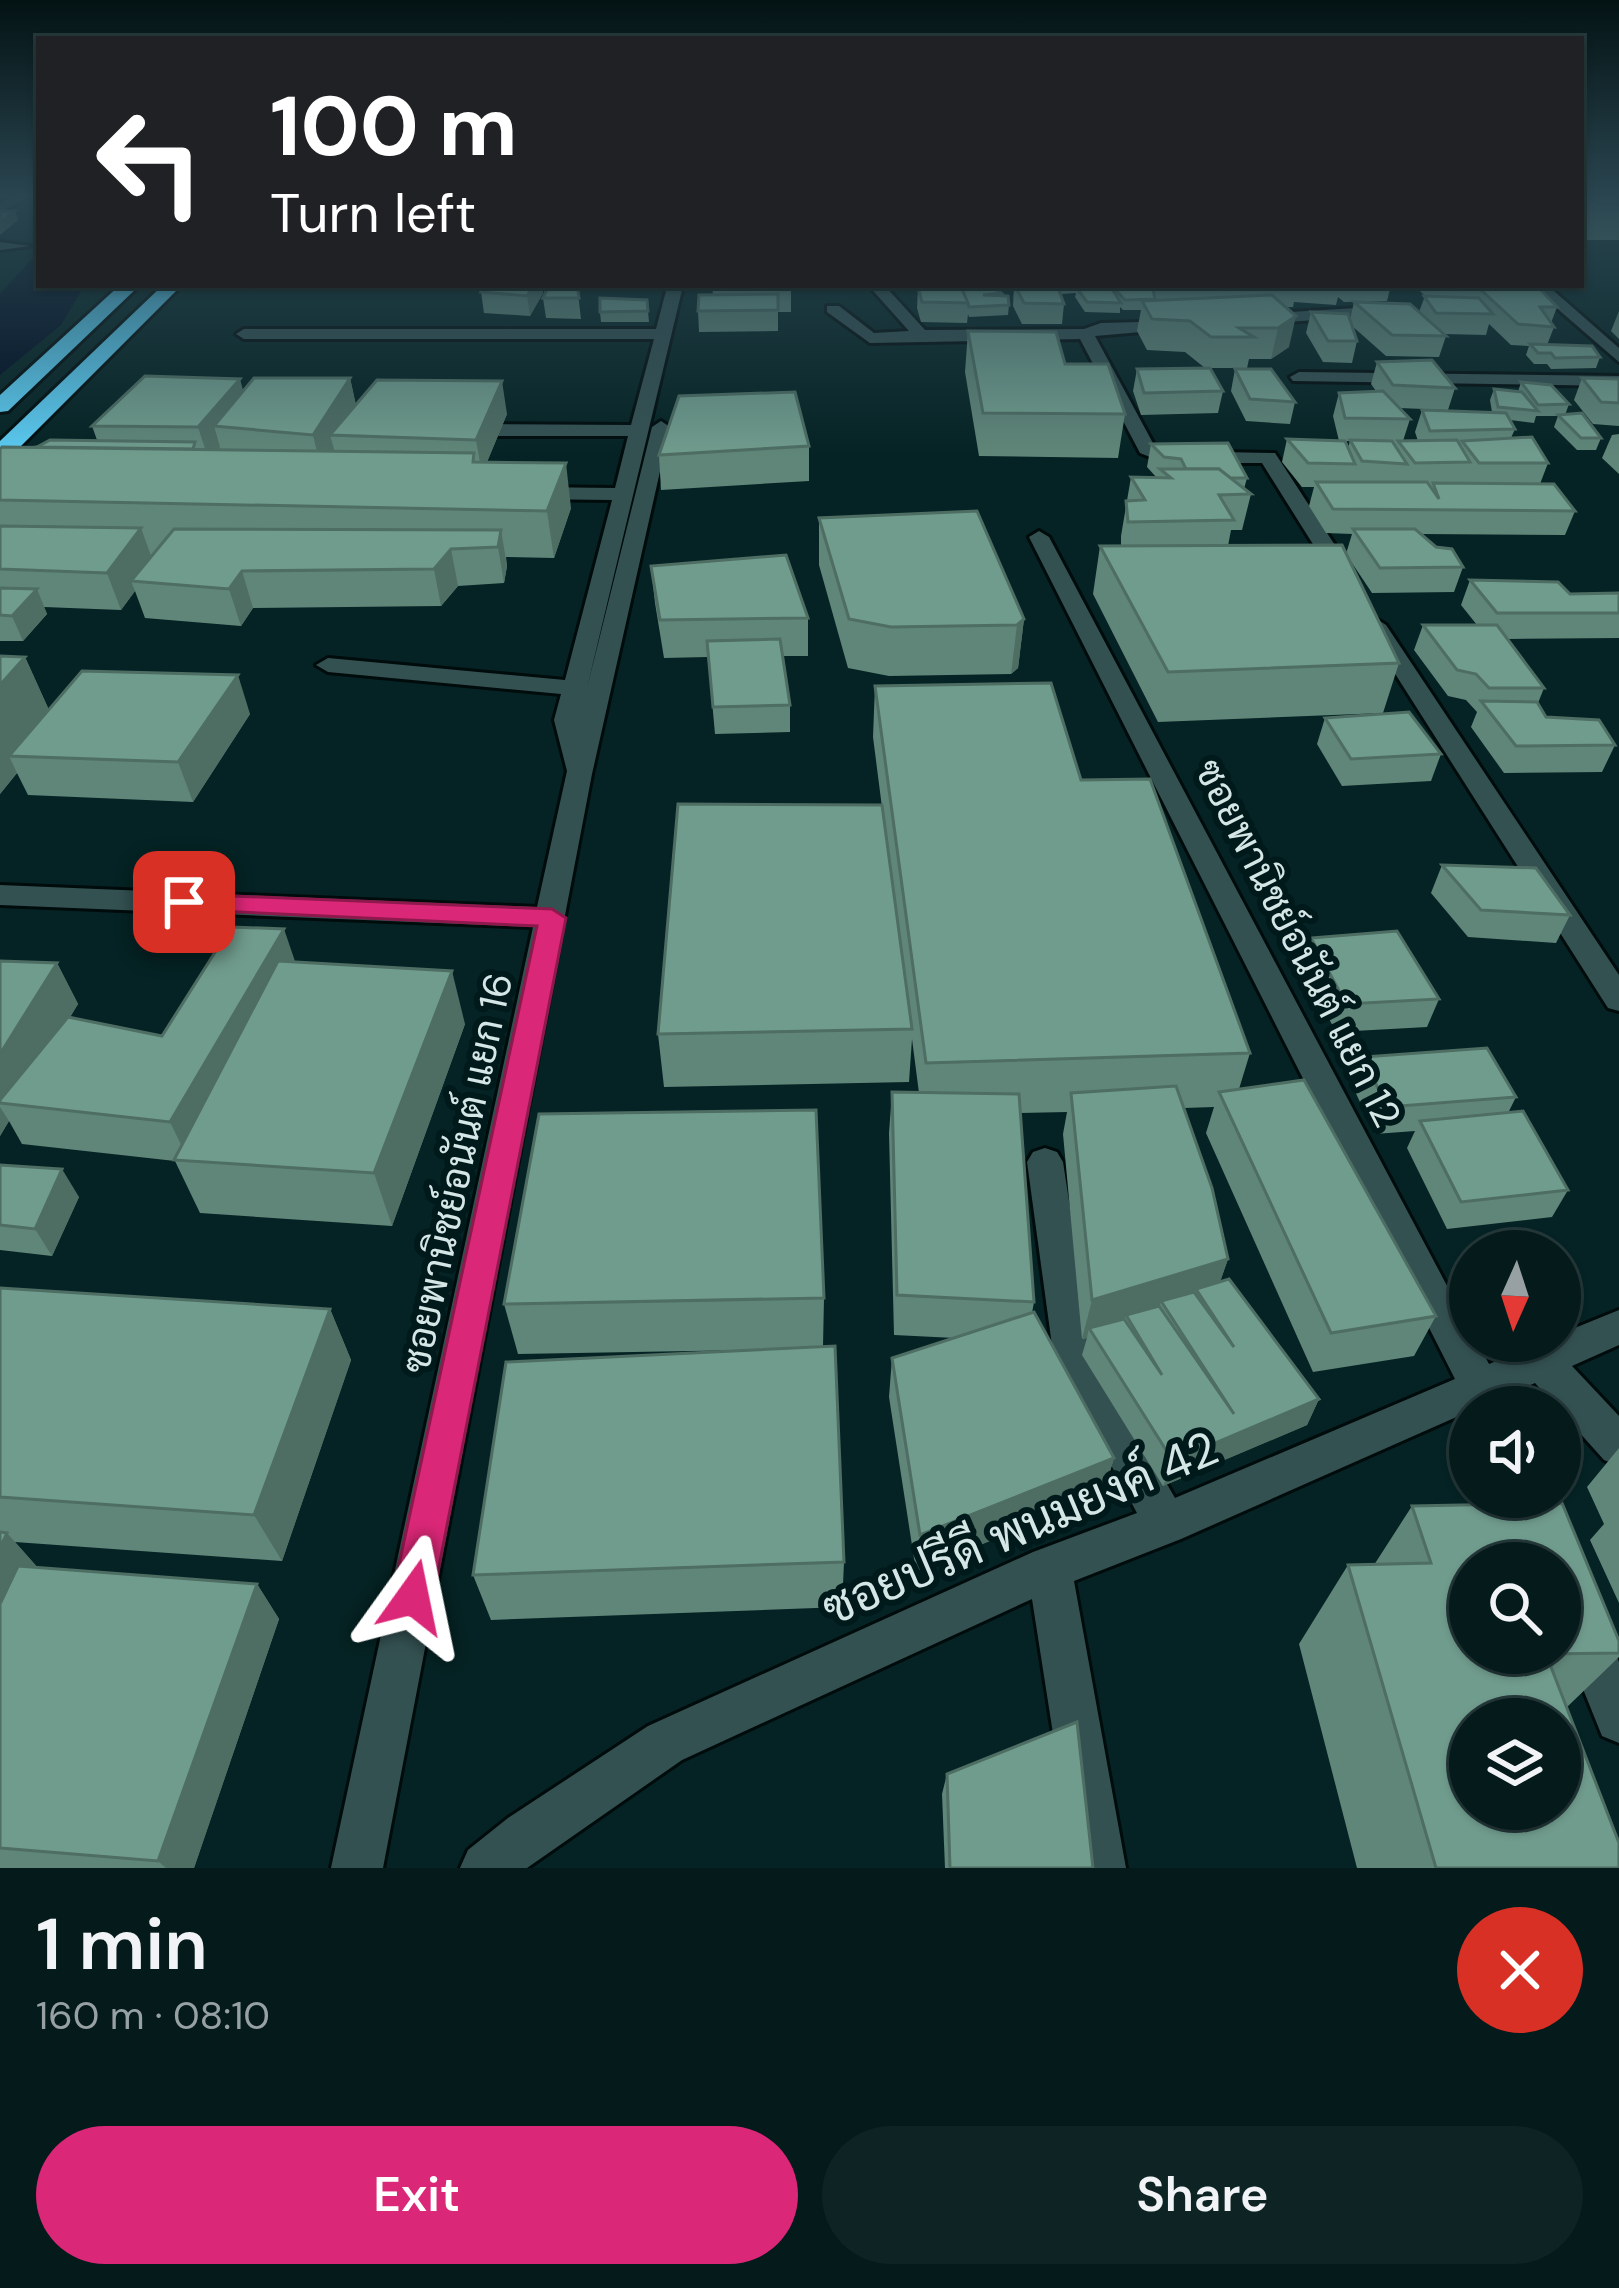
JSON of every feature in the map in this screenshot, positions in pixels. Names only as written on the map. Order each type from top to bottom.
[{"type":"highway","points":[[0,406],[128,288]]},
{"type":"highway","points":[[0,454],[170,288]]},
{"type":"street","points":[[579,774],[567,721],[623,494],[650,429],[672,288]]},
{"type":"street","points":[[879,288],[921,335]]},
{"type":"street","points":[[1537,294],[1558,302],[1619,357]]},
{"type":"street","points":[[832,309],[871,338],[1086,334],[1101,328],[1192,323]]},
{"type":"street","points":[[1238,320],[1398,311]]},
{"type":"street","points":[[244,334],[663,334]]},
{"type":"street","points":[[1086,334],[1147,449],[1165,457],[1268,457],[1302,496],[1360,602],[1619,1000]]},
{"type":"street","points":[[1299,377],[1619,381]]},
{"type":"street","points":[[440,430],[650,429]]},
{"type":"street","name":"ซอยพานิชย์อนันต์ แยก 16","points":[[357,1868],[650,429]]},
{"type":"street","points":[[505,492],[623,494]]},
{"type":"street","name":"ซอยพานิชย์อนันต์ แยก 12","points":[[1039,537],[1480,1386]]},
{"type":"street","points":[[328,665],[575,688]]},
{"type":"street","points":[[0,895],[552,918]]},
{"type":"street","points":[[1046,1162],[1074,1360],[1166,1524]]},
{"type":"street","name":"ซอยปรีดี พนมยงค์ 42","points":[[1581,1344],[1619,1327]]},
{"type":"street","name":"ซอยปรีดี พนมยงค์ 42","points":[[1503,1386],[1539,1362]]},
{"type":"street","points":[[1542,1362],[1619,1446]]},
{"type":"street","name":"ซอยปรีดี พนมยงค์ 42","points":[[486,1868],[665,1743],[1049,1568],[1449,1412]]},
{"type":"street","points":[[1049,1568],[1100,1868]]},
{"type":"street","points":[[1581,1627],[1619,1719]]},
{"type":"water","points":[[12,281],[36,281],[36,288],[83,288],[61,325],[0,375],[0,294]]},
{"type":"building","points":[[483,288],[532,288],[527,296],[481,292]]},
{"type":"building","points":[[548,288],[577,288],[579,298],[543,298]]},
{"type":"building","points":[[918,288],[961,288],[968,303],[922,302]]},
{"type":"building","points":[[961,288],[995,288],[1001,293],[983,295],[1008,296],[1009,305],[969,307]]},
{"type":"building","points":[[1016,288],[1058,288],[1064,304],[1024,303]]},
{"type":"building","points":[[1077,288],[1111,288],[1121,303],[1087,302]]},
{"type":"building","points":[[1114,288],[1153,288],[1155,299],[1125,300]]},
{"type":"building","points":[[1480,289],[1540,289],[1557,307],[1540,307],[1554,327],[1518,324]]},
{"type":"building","points":[[778,294],[778,310],[698,311],[699,295]]},
{"type":"building","points":[[1272,295],[1296,316],[1278,328],[1239,328],[1254,337],[1211,337],[1190,321],[1152,319],[1142,301]]},
{"type":"building","points":[[1424,296],[1479,298],[1493,314],[1436,313]]},
{"type":"building","points":[[600,298],[647,300],[648,311],[600,312]]},
{"type":"building","points":[[1354,302],[1410,304],[1446,336],[1392,335]]},
{"type":"building","points":[[1311,312],[1348,314],[1357,341],[1328,341]]},
{"type":"building","points":[[968,331],[1056,332],[1065,364],[1108,364],[1125,414],[983,413]]},
{"type":"building","points":[[1530,344],[1592,346],[1600,357],[1555,358],[1551,353],[1538,353]]},
{"type":"building","points":[[1432,360],[1455,388],[1393,385],[1377,362]]},
{"type":"building","points":[[1210,368],[1223,391],[1144,393],[1137,369]]},
{"type":"building","points":[[1235,369],[1271,369],[1295,402],[1250,399]]},
{"type":"building","points":[[145,376],[240,379],[198,427],[92,426]]},
{"type":"building","points":[[254,378],[350,378],[313,435],[214,426]]},
{"type":"building","points":[[1582,378],[1619,379],[1619,403],[1601,402]]},
{"type":"building","points":[[377,380],[502,381],[476,440],[330,435]]},
{"type":"building","points":[[1521,382],[1551,385],[1569,404],[1538,405]]},
{"type":"building","points":[[1494,389],[1522,392],[1538,411],[1498,407]]},
{"type":"building","points":[[1383,391],[1410,419],[1345,418],[1339,393]]},
{"type":"building","points":[[795,392],[809,446],[659,455],[679,396]]},
{"type":"building","points":[[1422,410],[1506,413],[1515,429],[1430,431]]},
{"type":"building","points":[[1582,413],[1601,438],[1581,438],[1558,415]]},
{"type":"building","points":[[1532,437],[1548,463],[1479,463],[1462,441]]},
{"type":"building","points":[[1287,439],[1345,441],[1355,464],[1308,463]]},
{"type":"building","points":[[50,440],[195,442],[193,449],[37,447]]},
{"type":"building","points":[[1350,440],[1392,441],[1407,464],[1362,461]]},
{"type":"building","points":[[1457,440],[1470,462],[1415,463],[1398,441]]},
{"type":"building","points":[[1228,443],[1247,478],[1230,478],[1219,469],[1186,469],[1181,459],[1164,457],[1151,444]]},
{"type":"building","points":[[2,447],[474,453],[473,462],[566,463],[547,511],[0,500]]},
{"type":"building","points":[[1160,469],[1219,469],[1251,494],[1219,495],[1234,520],[1128,522],[1126,501],[1145,500],[1131,477],[1171,478]]},
{"type":"building","points":[[1316,482],[1427,482],[1439,499],[1433,483],[1554,484],[1575,511],[1333,509]]},
{"type":"building","points":[[977,511],[1024,619],[1017,625],[891,627],[849,619],[819,518]]},
{"type":"building","points":[[0,526],[141,528],[107,573],[0,569]]},
{"type":"building","points":[[174,529],[501,530],[498,547],[451,549],[434,569],[242,571],[229,589],[131,581]]},
{"type":"building","points":[[1353,529],[1415,529],[1436,547],[1452,549],[1463,567],[1380,568]]},
{"type":"building","points":[[1342,545],[1399,663],[1168,672],[1100,546]]},
{"type":"building","points":[[786,555],[808,618],[660,620],[651,566]]},
{"type":"building","points":[[1470,580],[1558,582],[1570,594],[1619,593],[1619,613],[1497,613]]},
{"type":"building","points":[[0,588],[37,589],[12,616],[0,615]]},
{"type":"building","points":[[1423,625],[1497,625],[1544,688],[1489,688],[1476,674],[1457,670]]},
{"type":"building","points":[[780,639],[790,705],[713,707],[707,641]]},
{"type":"building","points":[[0,656],[25,657],[0,685]]},
{"type":"building","points":[[82,671],[238,675],[178,762],[9,756]]},
{"type":"building","points":[[1051,683],[1081,780],[1150,779],[1250,1053],[926,1063],[875,686]]},
{"type":"building","points":[[1481,701],[1537,702],[1546,717],[1599,720],[1615,745],[1516,746]]},
{"type":"building","points":[[1409,712],[1441,754],[1351,759],[1325,718]]},
{"type":"building","points":[[678,804],[882,805],[912,1029],[658,1034]]},
{"type":"building","points":[[1442,865],[1536,868],[1570,915],[1481,910]]},
{"type":"building","points":[[231,927],[284,929],[170,1122],[0,1103],[68,1017],[162,1036]]},
{"type":"building","points":[[1397,931],[1439,999],[1346,1004],[1311,938]]},
{"type":"building","points":[[0,961],[57,963],[0,1054]]},
{"type":"building","points":[[278,961],[452,971],[374,1173],[174,1160]]},
{"type":"building","points":[[1487,1048],[1516,1097],[1387,1107],[1363,1057]]},
{"type":"building","points":[[1304,1080],[1436,1316],[1331,1333],[1219,1092]]},
{"type":"building","points":[[1176,1086],[1212,1188],[1228,1259],[1092,1300],[1071,1093]]},
{"type":"building","points":[[892,1092],[1019,1094],[1034,1302],[897,1295]]},
{"type":"building","points":[[816,1110],[824,1298],[504,1304],[539,1114]]},
{"type":"building","points":[[1523,1111],[1568,1190],[1461,1202],[1420,1121]]},
{"type":"building","points":[[0,1165],[62,1169],[35,1229],[0,1225]]},
{"type":"building","points":[[1229,1279],[1319,1399],[1173,1461],[1089,1328],[1124,1319],[1162,1375],[1126,1315],[1159,1306],[1234,1414],[1161,1301],[1194,1292],[1234,1347],[1196,1289]]},
{"type":"building","points":[[0,1288],[330,1309],[254,1515],[0,1497]]},
{"type":"building","points":[[1034,1312],[1114,1458],[920,1535],[892,1358]]},
{"type":"building","points":[[835,1346],[844,1562],[473,1575],[506,1362]]},
{"type":"building","points":[[1449,1505],[1449,1518],[1568,1518],[1578,1542],[1449,1542],[1449,1674],[1554,1674],[1563,1698],[1449,1698],[1449,1830],[1581,1830],[1581,1745],[1619,1843],[1619,1868],[1436,1868],[1348,1565],[1431,1563],[1412,1506]]},
{"type":"building","points":[[1581,1549],[1619,1641],[1619,1653],[1581,1654]]},
{"type":"building","points":[[18,1566],[257,1584],[158,1861],[0,1848],[0,1604]]},
{"type":"building","points":[[1077,1722],[1093,1868],[950,1868],[947,1774]]},
{"type":"route","points":[[184,902],[552,918],[413,1597]]}]
